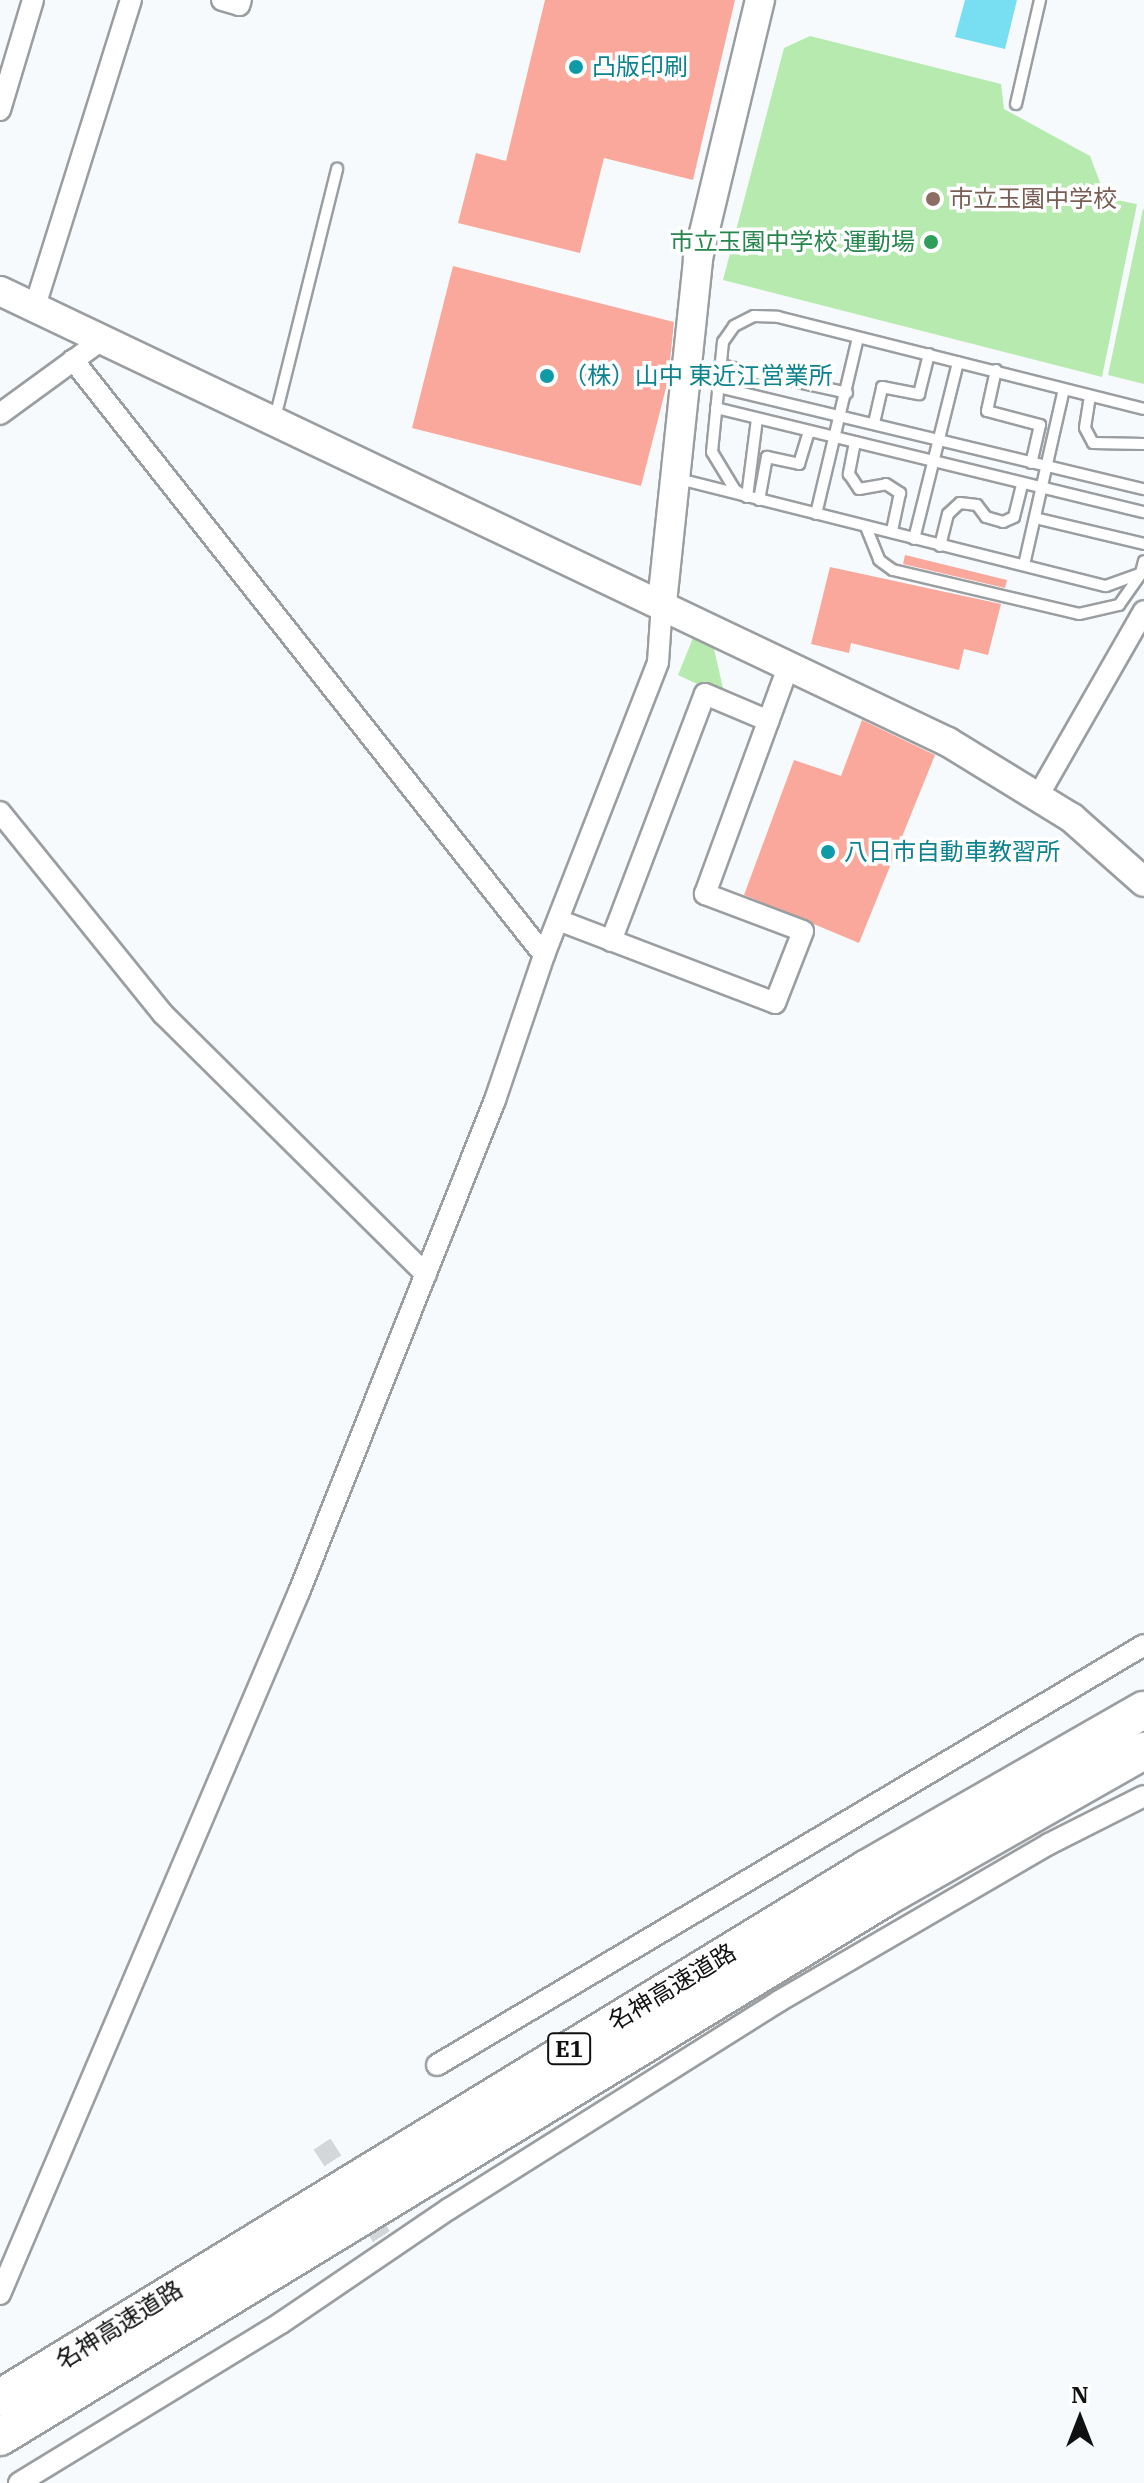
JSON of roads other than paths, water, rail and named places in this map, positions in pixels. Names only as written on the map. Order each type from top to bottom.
[{"type":"highway","name":"名神高速道路","points":[[0,2398],[1003,1788],[1144,1708]]},
{"type":"highway","name":"名神高速道路","points":[[0,2437],[883,1899],[1144,1751]]},
{"type":"street","points":[[0,110],[33,0]]},
{"type":"street","points":[[35,306],[131,0]]},
{"type":"street","points":[[222,0],[239,5],[241,0]]},
{"type":"street","points":[[0,2294],[299,1592],[495,1100],[544,955],[658,662],[698,258],[760,0]]},
{"type":"street","points":[[0,291],[530,547],[662,603],[788,667],[948,742],[1072,818],[1144,882]]},
{"type":"street","points":[[0,414],[103,339]]},
{"type":"street","points":[[73,360],[544,955]]},
{"type":"street","points":[[1038,796],[1141,621]]},
{"type":"street","points":[[558,920],[775,1003],[803,931],[705,894],[788,667]]},
{"type":"street","points":[[611,941],[705,694],[769,721]]},
{"type":"street","points":[[0,812],[163,1014],[426,1274]]},
{"type":"street","points":[[437,2065],[1144,1645]]},
{"type":"street","points":[[19,2483],[355,2276],[449,2209],[779,2001],[1049,1844],[1144,1796]]},
{"type":"lane","points":[[1016,104],[1040,0]]},
{"type":"lane","points":[[274,424],[337,169]]},
{"type":"lane","points":[[747,497],[735,490],[712,452],[723,342],[734,326],[754,316],[929,354],[1144,409]]},
{"type":"lane","points":[[816,514],[858,338]]},
{"type":"lane","points":[[874,423],[882,387],[919,394],[929,354]]},
{"type":"lane","points":[[914,539],[958,362]]},
{"type":"lane","points":[[720,365],[847,393]]},
{"type":"lane","points":[[996,370],[987,411],[1040,425],[1031,463]]},
{"type":"lane","points":[[718,387],[1144,489]]},
{"type":"lane","points":[[1024,565],[1064,389]]},
{"type":"lane","points":[[1090,396],[1085,428],[1093,443],[1144,444]]},
{"type":"lane","points":[[716,408],[1144,512]]},
{"type":"lane","points":[[747,497],[757,419]]},
{"type":"lane","points":[[759,500],[767,457],[799,464],[809,431]]},
{"type":"lane","points":[[855,442],[849,474],[859,489],[886,484],[900,493],[892,532]]},
{"type":"lane","points":[[675,478],[1106,586],[1143,567]]},
{"type":"lane","points":[[940,546],[948,514],[960,503],[977,505],[986,517],[1003,522],[1014,517],[1022,484]]},
{"type":"lane","points":[[1035,518],[1144,544]]},
{"type":"lane","points":[[866,527],[879,560],[893,570],[1079,614],[1119,605],[1143,567]]},
{"type":"water","points":[[965,0],[1017,0],[1005,49],[955,37]]},
{"type":"tunnel","points":[[322,2144],[392,2253]]},
{"type":"place","name":"凸版印刷","points":[[576,67]]},
{"type":"place","name":"市立玉園中学校","points":[[933,199]]},
{"type":"place","name":"市立玉園中学校 運動場","points":[[931,242]]},
{"type":"place","name":"（株）山中 東近江営業所","points":[[547,376]]},
{"type":"place","name":"八日市自動車教習所","points":[[828,852]]}]
